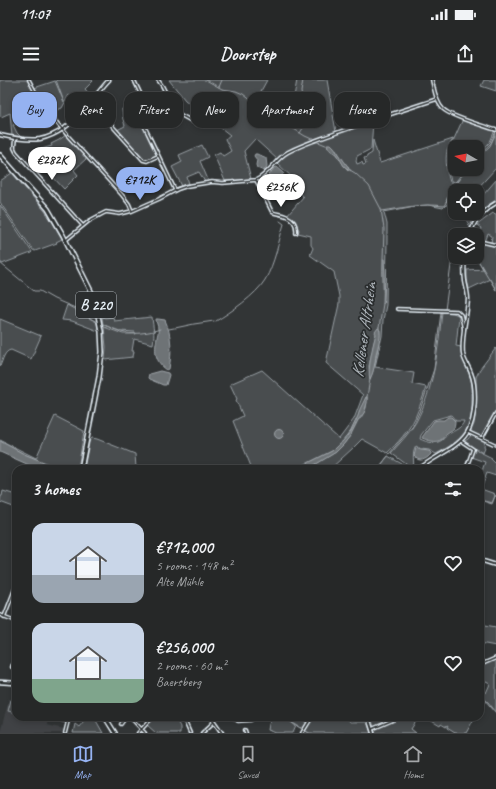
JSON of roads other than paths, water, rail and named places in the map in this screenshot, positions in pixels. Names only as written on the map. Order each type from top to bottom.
[{"type":"main road","name":"B 220","points":[[0,155],[48,209],[66,240],[84,276],[96,305],[101,331],[101,360],[82,465]]},
{"type":"main road","points":[[0,682],[12,683]]},
{"type":"main road","points":[[107,721],[114,733]]},
{"type":"street","points":[[29,80],[42,105],[122,195],[132,211]]},
{"type":"street","points":[[98,92],[109,80]]},
{"type":"street","points":[[134,80],[140,92]]},
{"type":"street","points":[[158,80],[164,92]]},
{"type":"street","points":[[432,80],[437,100],[440,106],[448,113],[496,130]]},
{"type":"street","points":[[66,240],[96,216],[106,212],[120,214],[132,211],[159,200],[175,190],[187,186],[212,182],[223,183],[256,180],[265,174],[284,154],[315,140],[437,100]]},
{"type":"street","points":[[0,135],[15,138],[40,139],[55,133],[65,127]]},
{"type":"street","points":[[114,128],[143,160],[147,161],[158,156]]},
{"type":"street","points":[[145,128],[175,190]]},
{"type":"street","points":[[15,138],[14,148],[16,152],[83,226]]},
{"type":"street","points":[[256,180],[272,212],[274,214],[285,216],[293,222],[296,228],[296,233]]},
{"type":"street","points":[[473,228],[481,213],[496,203]]},
{"type":"street","points":[[484,242],[496,245]]},
{"type":"street","points":[[423,465],[460,441],[468,432],[474,416],[473,379],[463,354],[468,297],[464,275],[465,264]]},
{"type":"street","points":[[397,309],[457,311],[461,315],[464,331]]},
{"type":"street","points":[[482,438],[496,414]]},
{"type":"street","points":[[468,432],[496,445]]},
{"type":"street","points":[[460,441],[473,449],[467,465]]},
{"type":"street","points":[[484,561],[496,565]]},
{"type":"street","points":[[4,617],[12,596]]},
{"type":"street","points":[[0,615],[12,620]]},
{"type":"street","points":[[484,663],[496,658]]},
{"type":"street","points":[[65,733],[68,721]]},
{"type":"street","points":[[134,721],[145,733]]},
{"type":"street","points":[[138,733],[150,721]]},
{"type":"street","points":[[185,721],[190,733]]},
{"type":"street","points":[[303,731],[309,721]]},
{"type":"street","points":[[369,721],[373,733]]},
{"type":"street","points":[[372,729],[391,721]]},
{"type":"street","points":[[202,733],[214,722],[222,733]]},
{"type":"waterway","name":"Kellener Altrhein","points":[[206,80],[222,89],[236,91],[243,94],[262,109],[314,140]]},
{"type":"waterway","points":[[219,87],[222,80]]},
{"type":"waterway","points":[[301,92],[303,80]]},
{"type":"waterway","points":[[300,133],[303,128]]},
{"type":"waterway","points":[[484,150],[491,143],[496,131]]},
{"type":"waterway","name":"Kellener Altrhein","points":[[316,141],[328,146]]},
{"type":"waterway","name":"Kellener Altrhein","points":[[350,170],[369,186],[381,209],[384,229],[383,259]]},
{"type":"waterway","points":[[382,211],[420,205],[444,206],[454,186],[462,176]]},
{"type":"waterway","points":[[471,225],[482,211],[496,201]]},
{"type":"waterway","points":[[216,321],[236,308],[256,291],[265,280],[274,260],[284,224],[280,221]]},
{"type":"waterway","points":[[0,263],[34,291],[40,291],[54,299],[83,310],[90,318],[97,322]]},
{"type":"waterway","points":[[445,310],[451,264]]},
{"type":"waterway","points":[[480,264],[496,290]]},
{"type":"waterway","name":"Kellener Altrhein","points":[[379,328],[383,304]]},
{"type":"waterway","points":[[389,454],[413,426],[420,410],[434,369],[441,312],[445,312]]},
{"type":"waterway","points":[[175,328],[214,321]]},
{"type":"waterway","points":[[103,324],[121,332],[130,333],[160,329]]},
{"type":"waterway","points":[[169,329],[174,328]]},
{"type":"waterway","name":"Kellener Altrhein","points":[[367,397],[370,379]]},
{"type":"waterway","points":[[381,465],[388,456]]},
{"type":"waterway","points":[[484,501],[492,503],[496,496]]},
{"type":"waterway","points":[[484,699],[496,713]]},
{"type":"waterway","points":[[290,721],[309,733]]}]
